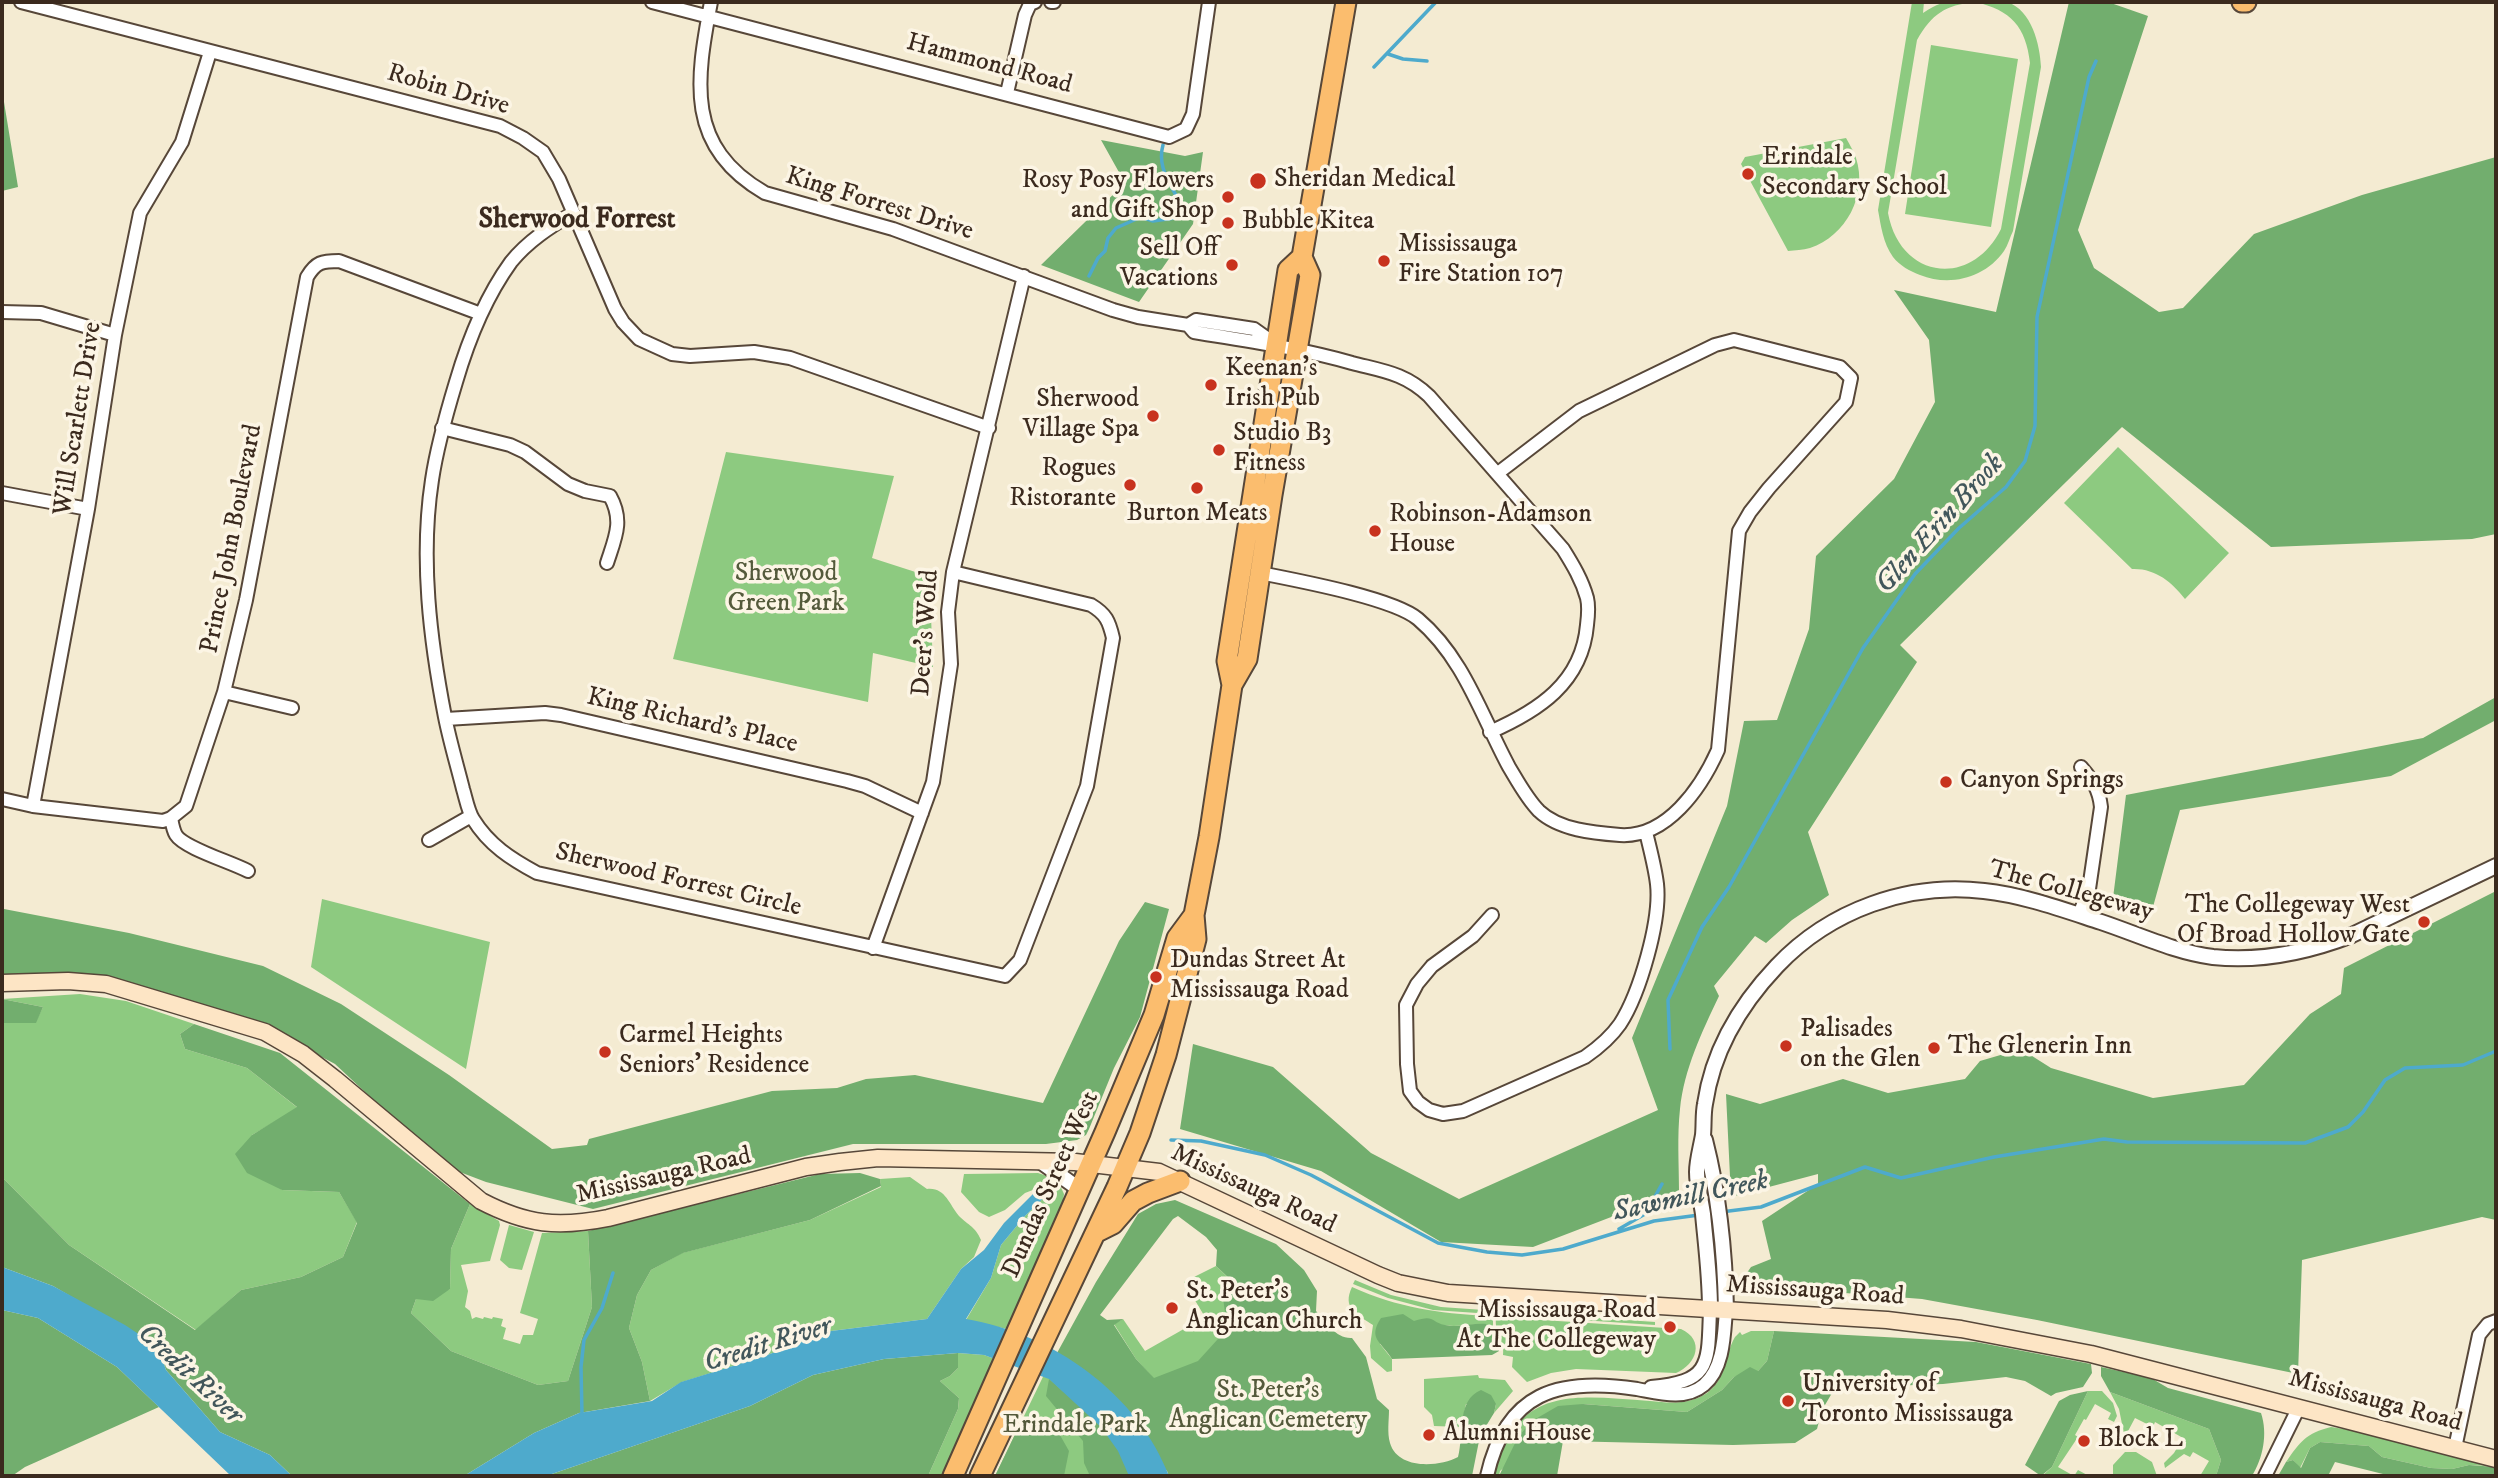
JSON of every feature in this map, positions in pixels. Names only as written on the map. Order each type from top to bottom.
[{"type":"main road","name":"Dundas Street West","points":[[1232,685],[1247,659],[1310,275],[1302,257],[1346,2]]},
{"type":"main road","name":"Dundas Street West","points":[[980,1476],[1126,1167],[1154,1093],[1179,1010],[1196,939],[1194,915],[1232,685],[1227,661],[1276,344],[1289,270],[1302,257]]},
{"type":"main road","name":"Dundas Street West","points":[[953,1476],[1154,1015],[1177,938],[1194,915]]},
{"type":"main road","name":"Mississauga Road","points":[[2,983],[68,981],[106,984],[265,1032],[303,1054],[325,1071],[481,1201],[509,1215],[525,1219],[555,1224],[579,1224],[806,1167],[878,1158],[1040,1161],[1126,1167],[1159,1172],[1378,1275],[1424,1290],[1887,1320],[1961,1329],[2091,1354],[2496,1458]]},
{"type":"main road","points":[[1097,1233],[1113,1224],[1133,1201],[1180,1181]]},
{"type":"street","name":"Robin Drive","points":[[21,2],[500,126],[543,152],[559,179],[615,309],[631,331],[648,344],[682,356],[754,352],[790,358],[989,428]]},
{"type":"street","name":"Hammond Road","points":[[652,2],[1169,137],[1186,129],[1193,114],[1209,2]]},
{"type":"street","name":"King Forrest Drive","points":[[711,2],[700,74],[700,100],[708,135],[719,155],[748,184],[765,193],[893,229],[1113,310],[1188,325],[1194,332],[1297,349],[1393,373],[1415,383],[1563,549],[1580,576],[1588,602],[1583,653],[1567,678],[1550,699],[1524,718],[1490,732]]},
{"type":"street","points":[[1007,93],[1025,15],[1030,4],[1035,2]]},
{"type":"street","name":"Will Scarlett Drive","points":[[33,806],[88,509],[115,335],[140,213],[182,142],[210,52]]},
{"type":"street","name":"Sherwood Forrest Circle","points":[[573,213],[542,232],[511,262],[481,314],[442,428],[431,483],[426,551],[436,671],[450,744],[471,816],[488,839],[510,859],[537,873],[1004,976],[1020,960],[1087,786],[1113,638],[1109,621],[1091,605],[953,572]]},
{"type":"street","name":"Prince John Boulevard","points":[[171,818],[186,806],[224,692],[246,600],[307,277],[313,266],[322,261],[339,261],[481,314]]},
{"type":"street","name":"Deer's Wold","points":[[873,948],[933,782],[951,664],[948,612],[953,572],[1024,276]]},
{"type":"street","points":[[2,312],[41,313],[115,335]]},
{"type":"street","points":[[1260,573],[1374,600],[1415,616],[1440,638],[1454,658],[1519,785],[1541,813],[1584,832],[1629,835],[1646,832],[1692,797],[1718,750],[1739,531],[1749,512],[1846,402],[1851,378],[1840,367],[1734,340],[1716,345],[1579,411],[1497,473]]},
{"type":"street","points":[[442,428],[510,445],[525,452],[568,484],[610,496],[618,509],[619,518],[607,563]]},
{"type":"street","points":[[2,493],[88,509]]},
{"type":"street","points":[[224,692],[292,708]]},
{"type":"street","name":"King Richard's Place","points":[[446,719],[545,713],[561,715],[847,781],[865,786],[922,813]]},
{"type":"street","points":[[2079,915],[2089,889],[2101,807],[2100,794],[2081,767]]},
{"type":"street","points":[[2,799],[33,806],[163,821],[171,818],[177,836],[188,846],[228,860],[248,871]]},
{"type":"street","points":[[429,840],[471,816]]},
{"type":"street","points":[[1492,915],[1473,936],[1432,966],[1417,984],[1406,1005],[1410,1091],[1418,1102],[1429,1110],[1443,1114],[1463,1111],[1585,1057],[1598,1049],[1620,1024],[1654,938],[1657,886],[1646,832]]},
{"type":"street","name":"The Collegeway","points":[[1715,1250],[1697,1171],[1704,1105],[1713,1067],[1731,1026],[1749,998],[1784,958],[1833,922],[1894,896],[1936,890],[1972,890],[2005,894],[2079,915],[2185,951],[2211,957],[2243,959],[2286,954],[2328,944],[2496,866]]},
{"type":"street","name":"The Collegeway","points":[[1487,1476],[1502,1431],[1511,1418],[1530,1402],[1556,1390],[1576,1387],[1683,1394],[1704,1385],[1717,1367],[1723,1342],[1718,1309],[1713,1169],[1703,1132]]},
{"type":"street","points":[[1040,1161],[1079,1189]]},
{"type":"street","points":[[2455,1448],[2479,1335],[2488,1324],[2496,1321]]},
{"type":"street","points":[[2265,1476],[2299,1407]]},
{"type":"green space","points":[[2003,1],[2016,6],[2033,29],[2041,67],[2013,231],[2004,251],[1977,274],[1955,280],[1931,279],[1905,268],[1893,257],[1881,228],[1878,210],[1912,2],[1924,2],[1923,13],[1949,2]],"holes":[[[1975,2],[1988,5],[2007,15],[2020,30],[2025,39],[2030,63],[2001,229],[1988,248],[1972,261],[1955,268],[1938,268],[1921,263],[1907,252],[1895,235],[1888,213],[1917,40],[1934,17],[1947,8]]]},
{"type":"green space","points":[[2069,2],[2108,2],[2148,16],[2078,230],[2094,268],[2159,312],[2183,308],[2254,234],[2362,195],[2496,157],[2496,534],[2472,539],[2271,547],[2122,427],[1900,645],[1917,662],[1808,832],[1829,895],[1792,920],[1766,943],[1755,936],[1714,986],[1719,996],[1695,1051],[1682,1094],[1679,1191],[1533,1247],[1441,1242],[1321,1171],[1180,1129],[1193,1044],[1273,1067],[1371,1153],[1459,1199],[1658,1110],[1632,1038],[1727,806],[1744,721],[1777,720],[1809,629],[1816,556],[1894,479],[1935,402],[1929,340],[1894,290],[1996,312]]},
{"type":"green space","points":[[1931,45],[2018,59],[1991,227],[1905,214]]},
{"type":"green space","points":[[2,102],[18,187],[2,191]]},
{"type":"green space","points":[[1846,138],[1859,172],[1859,186],[1851,212],[1844,224],[1823,242],[1810,248],[1788,251],[1741,164],[1745,157]]},
{"type":"green space","points":[[1101,140],[1185,156],[1203,152],[1193,224],[1139,302],[1041,265],[1125,183]]},
{"type":"green space","points":[[2118,447],[2229,553],[2185,599],[2162,577],[2148,571],[2132,569],[2064,503]]},
{"type":"green space","name":"Sherwood Green Park","points":[[726,452],[894,476],[872,558],[934,578],[931,616],[933,667],[873,653],[868,702],[673,659]]},
{"type":"green space","points":[[2496,697],[2496,720],[2391,776],[2180,810],[2151,914],[2113,898],[2126,795],[2423,738]]},
{"type":"green space","points":[[2496,891],[2496,1220],[2482,1217],[2302,1260],[2298,1374],[1922,1299],[1755,1286],[1744,1277],[1751,1267],[1771,1259],[1762,1221],[1818,1184],[1818,1174],[1731,1197],[1726,1094],[1760,1104],[1843,1079],[1888,1093],[1965,1079],[1980,1061],[2021,1049],[2051,1068],[2153,1098],[2244,1085],[2310,1014],[2341,994],[2344,968]]},
{"type":"green space","points":[[322,899],[490,942],[466,1069],[311,967]]},
{"type":"green space","points":[[1145,902],[1169,909],[1140,1017],[1114,1068],[1086,1135],[1077,1140],[1046,1144],[853,1144],[593,1209],[486,1182],[444,1166],[335,1064],[254,1021],[200,1004],[86,977],[2,978],[2,909],[129,933],[263,966],[341,1004],[449,1075],[552,1149],[587,1145],[589,1139],[772,1091],[837,1088],[866,1079],[915,1075],[1043,1103],[1119,941]]},
{"type":"green space","points":[[80,994],[126,1001],[194,1024],[180,1034],[185,1049],[247,1068],[298,1108],[252,1135],[282,1190],[339,1192],[357,1222],[343,1257],[301,1277],[241,1290],[196,1330],[69,1245],[2,1177],[2,1023],[35,1023],[43,1007],[2,999]]},
{"type":"green space","points":[[2,999],[43,1007],[36,1023],[2,1023]]},
{"type":"green space","points":[[194,1024],[280,1053],[470,1204],[451,1249],[450,1289],[433,1301],[416,1299],[411,1313],[451,1351],[538,1385],[568,1381],[592,1307],[588,1231],[820,1174],[860,1173],[880,1179],[881,1186],[810,1220],[683,1253],[651,1270],[637,1295],[629,1328],[642,1362],[650,1401],[579,1413],[534,1433],[464,1476],[292,1476],[270,1455],[220,1432],[166,1370],[158,1347],[53,1286],[2,1267],[2,1177],[69,1245],[195,1330],[241,1290],[301,1277],[343,1257],[357,1223],[339,1192],[282,1190],[247,1173],[235,1154],[252,1135],[297,1107],[247,1068],[185,1049],[180,1034]]},
{"type":"green space","points":[[1038,1173],[1050,1177],[1005,1210],[989,1217],[979,1212],[961,1192],[964,1174]]},
{"type":"green space","points":[[910,1177],[927,1189],[938,1191],[946,1197],[981,1240],[974,1257],[961,1269],[927,1319],[831,1331],[762,1357],[682,1382],[650,1401],[642,1362],[629,1328],[637,1295],[651,1270],[682,1253],[810,1220],[881,1187],[880,1179]]},
{"type":"green space","points":[[1059,1183],[1064,1194],[1063,1202],[1007,1329],[966,1320],[991,1278],[1001,1245],[1025,1216]]},
{"type":"green space","points":[[1175,1200],[1276,1244],[1304,1270],[1317,1291],[1316,1311],[1336,1333],[1352,1338],[1366,1357],[1377,1399],[1389,1410],[1390,1443],[1401,1458],[1430,1464],[1458,1457],[1462,1419],[1468,1402],[1481,1390],[1491,1395],[1496,1404],[1494,1413],[1480,1436],[1472,1476],[1169,1476],[1057,1353],[1138,1214],[1156,1204]],"holes":[[[1178,1216],[1206,1237],[1217,1250],[1216,1266],[1233,1282],[1222,1289],[1227,1329],[1198,1361],[1154,1378],[1136,1359],[1114,1325],[1123,1319],[1107,1320],[1100,1315],[1173,1219]]]},
{"type":"green space","points":[[470,1204],[499,1221],[500,1225],[490,1261],[461,1265],[468,1291],[465,1307],[470,1311],[472,1319],[503,1319],[501,1326],[506,1328],[503,1339],[520,1344],[523,1335],[533,1335],[538,1319],[520,1313],[542,1233],[588,1231],[592,1307],[568,1381],[538,1385],[451,1351],[411,1313],[416,1299],[450,1289],[451,1249]]},
{"type":"green space","points":[[509,1225],[534,1232],[522,1270],[509,1268],[500,1260]]},
{"type":"green space","name":"St. Peter's Anglican Cemetery","points":[[1216,1266],[1326,1372],[1242,1476],[1136,1359],[1114,1324],[1123,1319],[1145,1351],[1205,1317],[1184,1282]]},
{"type":"green space","points":[[1355,1280],[1391,1295],[1441,1307],[1655,1322],[1655,1325],[1433,1310],[1388,1298],[1353,1284]]},
{"type":"green space","points":[[1352,1287],[1418,1308],[1488,1316],[1493,1320],[1493,1335],[1485,1324],[1441,1325],[1380,1344],[1392,1359],[1392,1371],[1387,1372],[1371,1358],[1373,1325],[1352,1310],[1349,1294]]},
{"type":"green space","points":[[2,1310],[38,1318],[117,1367],[159,1407],[25,1467],[12,1476],[2,1476]]},
{"type":"green space","points":[[1403,1314],[1414,1321],[1429,1318],[1450,1326],[1486,1324],[1499,1345],[1499,1351],[1492,1355],[1392,1359],[1378,1340],[1375,1331],[1381,1318]]},
{"type":"green space","points":[[1496,1317],[1681,1329],[1693,1339],[1695,1352],[1689,1364],[1676,1373],[1576,1369],[1551,1373],[1527,1382],[1512,1367],[1513,1357],[1503,1355]]},
{"type":"green space","points":[[1751,1331],[1774,1331],[1767,1361],[1758,1371],[1734,1377],[1722,1390],[1687,1412],[1583,1404],[1500,1471],[1499,1476],[1494,1476],[1504,1446],[1517,1425],[1533,1411],[1552,1402],[1573,1398],[1672,1403],[1693,1400],[1707,1393],[1718,1381],[1735,1337],[1740,1332],[1742,1335]]},
{"type":"green space","points":[[1774,1331],[1976,1342],[2091,1364],[2092,1373],[2083,1387],[2051,1396],[2025,1381],[2006,1377],[1943,1384],[1835,1388],[1822,1410],[1817,1429],[1795,1443],[1733,1445],[1563,1441],[1557,1476],[1499,1476],[1518,1437],[1532,1421],[1558,1406],[1583,1404],[1687,1412],[1722,1390],[1734,1377],[1750,1367],[1758,1371],[1767,1361]]},
{"type":"green space","name":"Erindale Park","points":[[1055,1352],[1169,1476],[995,1476]]},
{"type":"green space","points":[[958,1353],[984,1355],[995,1359],[943,1476],[928,1476],[958,1409],[959,1398],[940,1381],[958,1368]]},
{"type":"green space","points":[[958,1353],[958,1368],[940,1381],[959,1398],[958,1409],[928,1476],[546,1476],[750,1406],[813,1375],[884,1359]]},
{"type":"green space","points":[[2101,1367],[2151,1378],[2168,1388],[2261,1413],[2263,1446],[2252,1476],[2216,1476],[2221,1460],[2209,1429],[2110,1392],[2101,1376]]},
{"type":"green space","points":[[1478,1375],[1479,1378],[1505,1380],[1513,1391],[1494,1413],[1496,1404],[1466,1404],[1461,1427],[1434,1426],[1432,1415],[1424,1407],[1424,1379]]},
{"type":"green space","points":[[1049,1379],[1107,1434],[1124,1461],[1129,1476],[1090,1476],[1084,1463],[1083,1441],[1046,1396]]},
{"type":"green space","points":[[2088,1391],[2102,1391],[2113,1403],[2117,1416],[2114,1422],[2108,1419],[2111,1413],[2095,1404],[2086,1420],[2084,1419],[2075,1435],[2078,1437],[2058,1467],[2074,1476],[2042,1476],[2052,1467]]},
{"type":"green space","points":[[2088,1391],[2052,1467],[2041,1476],[2025,1465],[2059,1401]]},
{"type":"green space","points":[[2110,1392],[2209,1429],[2221,1460],[2216,1476],[2200,1476],[2209,1461],[2193,1452],[2190,1457],[2184,1454],[2165,1468],[2164,1463],[2183,1438],[2155,1422],[2153,1427],[2135,1418],[2127,1433],[2136,1439],[2134,1443],[2126,1444],[2119,1409]]},
{"type":"green space","points":[[1052,1421],[1069,1451],[1064,1476],[995,1476],[1021,1422]]},
{"type":"green space","points":[[2331,1427],[2363,1432],[2489,1466],[2431,1468],[2382,1457],[2369,1446],[2320,1442],[2310,1448],[2300,1468],[2293,1460],[2286,1462],[2304,1439]]},
{"type":"green space","points":[[2320,1442],[2369,1446],[2382,1457],[2431,1468],[2452,1469],[2469,1465],[2496,1467],[2496,1476],[2391,1476],[2335,1462],[2328,1476],[2278,1476],[2286,1462],[2293,1460],[2301,1468],[2310,1448]]},
{"type":"green space","points":[[2125,1452],[2136,1452],[2152,1462],[2157,1476],[2113,1476],[2113,1465]]},
{"type":"green space","points":[[2078,1470],[2089,1476],[2074,1476]]},
{"type":"water","name":"Credit River","points":[[1050,1177],[1059,1183],[1025,1216],[1001,1245],[991,1278],[966,1319],[998,1326],[1030,1338],[1060,1353],[1088,1372],[1114,1394],[1136,1419],[1155,1446],[1169,1476],[1129,1476],[1118,1451],[1101,1427],[1049,1379],[984,1355],[958,1353],[884,1359],[813,1375],[750,1406],[546,1476],[464,1476],[534,1433],[579,1413],[652,1401],[681,1382],[762,1357],[831,1331],[927,1319],[961,1269],[984,1250],[1004,1223]]},
{"type":"water","name":"Credit River","points":[[2,1267],[53,1286],[125,1325],[158,1347],[166,1370],[220,1432],[270,1455],[292,1476],[231,1476],[117,1367],[38,1318],[2,1310]]},
{"type":"waterway","name":"Glen Erin Brook","points":[[1374,67],[1436,2]]},
{"type":"waterway","points":[[1388,54],[1403,59],[1427,61]]},
{"type":"waterway","name":"Glen Erin Brook","points":[[1670,1049],[1668,1000],[1702,927],[1729,887],[1863,648],[1915,574],[1959,528],[2006,487],[2025,461],[2035,426],[2037,317],[2089,77],[2096,61]]},
{"type":"waterway","name":"Glen Erin Brook","points":[[1089,276],[1116,228],[1141,217],[1153,221],[1175,218],[1182,209],[1164,170],[1161,154],[1163,145]]},
{"type":"waterway","name":"Sawmill Creek","points":[[1721,1212],[1761,1207],[1865,1167],[1901,1178],[1994,1157],[2104,1139],[2127,1142],[2305,1143],[2348,1127],[2363,1112],[2385,1080],[2405,1068],[2463,1065],[2496,1051]]},
{"type":"waterway","name":"Sawmill Creek","points":[[1171,1140],[1201,1141],[1265,1155],[1311,1175],[1438,1243],[1487,1252],[1522,1255],[1563,1249],[1654,1221],[1699,1215]]},
{"type":"waterway","name":"Glen Erin Brook","points":[[1619,1229],[1645,1214],[1662,1184]]},
{"type":"waterway","points":[[582,1415],[581,1367],[584,1340],[602,1308],[613,1273]]},
{"type":"place","name":"Erindale Secondary School","points":[[1748,174]]},
{"type":"place","name":"Sheridan Medical","points":[[1258,181]]},
{"type":"place","name":"Rosy Posy Flowers and Gift Shop","points":[[1228,197]]},
{"type":"place","name":"Bubble Kitea","points":[[1228,223]]},
{"type":"place","name":"Mississauga Fire Station 107","points":[[1384,261]]},
{"type":"place","name":"Sell Off Vacations","points":[[1232,265]]},
{"type":"place","name":"Keenan’s Irish Pub","points":[[1211,385]]},
{"type":"place","name":"Sherwood Village Spa","points":[[1153,416]]},
{"type":"place","name":"Studio B3 Fitness","points":[[1219,450]]},
{"type":"place","name":"Rogues Ristorante","points":[[1130,485]]},
{"type":"place","name":"Burton Meats","points":[[1197,488]]},
{"type":"place","name":"Robinson-Adamson House","points":[[1375,531]]},
{"type":"place","name":"Canyon Springs","points":[[1946,782]]},
{"type":"place","name":"The Collegeway West Of Broad Hollow Gate","points":[[2424,922]]},
{"type":"place","name":"Dundas Street At Mississauga Road","points":[[1156,977]]},
{"type":"place","name":"Palisades on the Glen","points":[[1786,1046]]},
{"type":"place","name":"The Glenerin Inn","points":[[1934,1048]]},
{"type":"place","name":"Carmel Heights Seniors' Residence","points":[[605,1052]]},
{"type":"place","name":"St. Peter's Anglican Church","points":[[1172,1308]]},
{"type":"place","name":"Mississauga Road At The Collegeway","points":[[1670,1327]]},
{"type":"place","name":"University of Toronto Mississauga","points":[[1788,1401]]},
{"type":"place","name":"Alumni House","points":[[1429,1435]]},
{"type":"place","name":"Block L","points":[[2084,1441]]},
{"type":"district","name":"Sherwood Forrest","points":[[577,221]]}]
